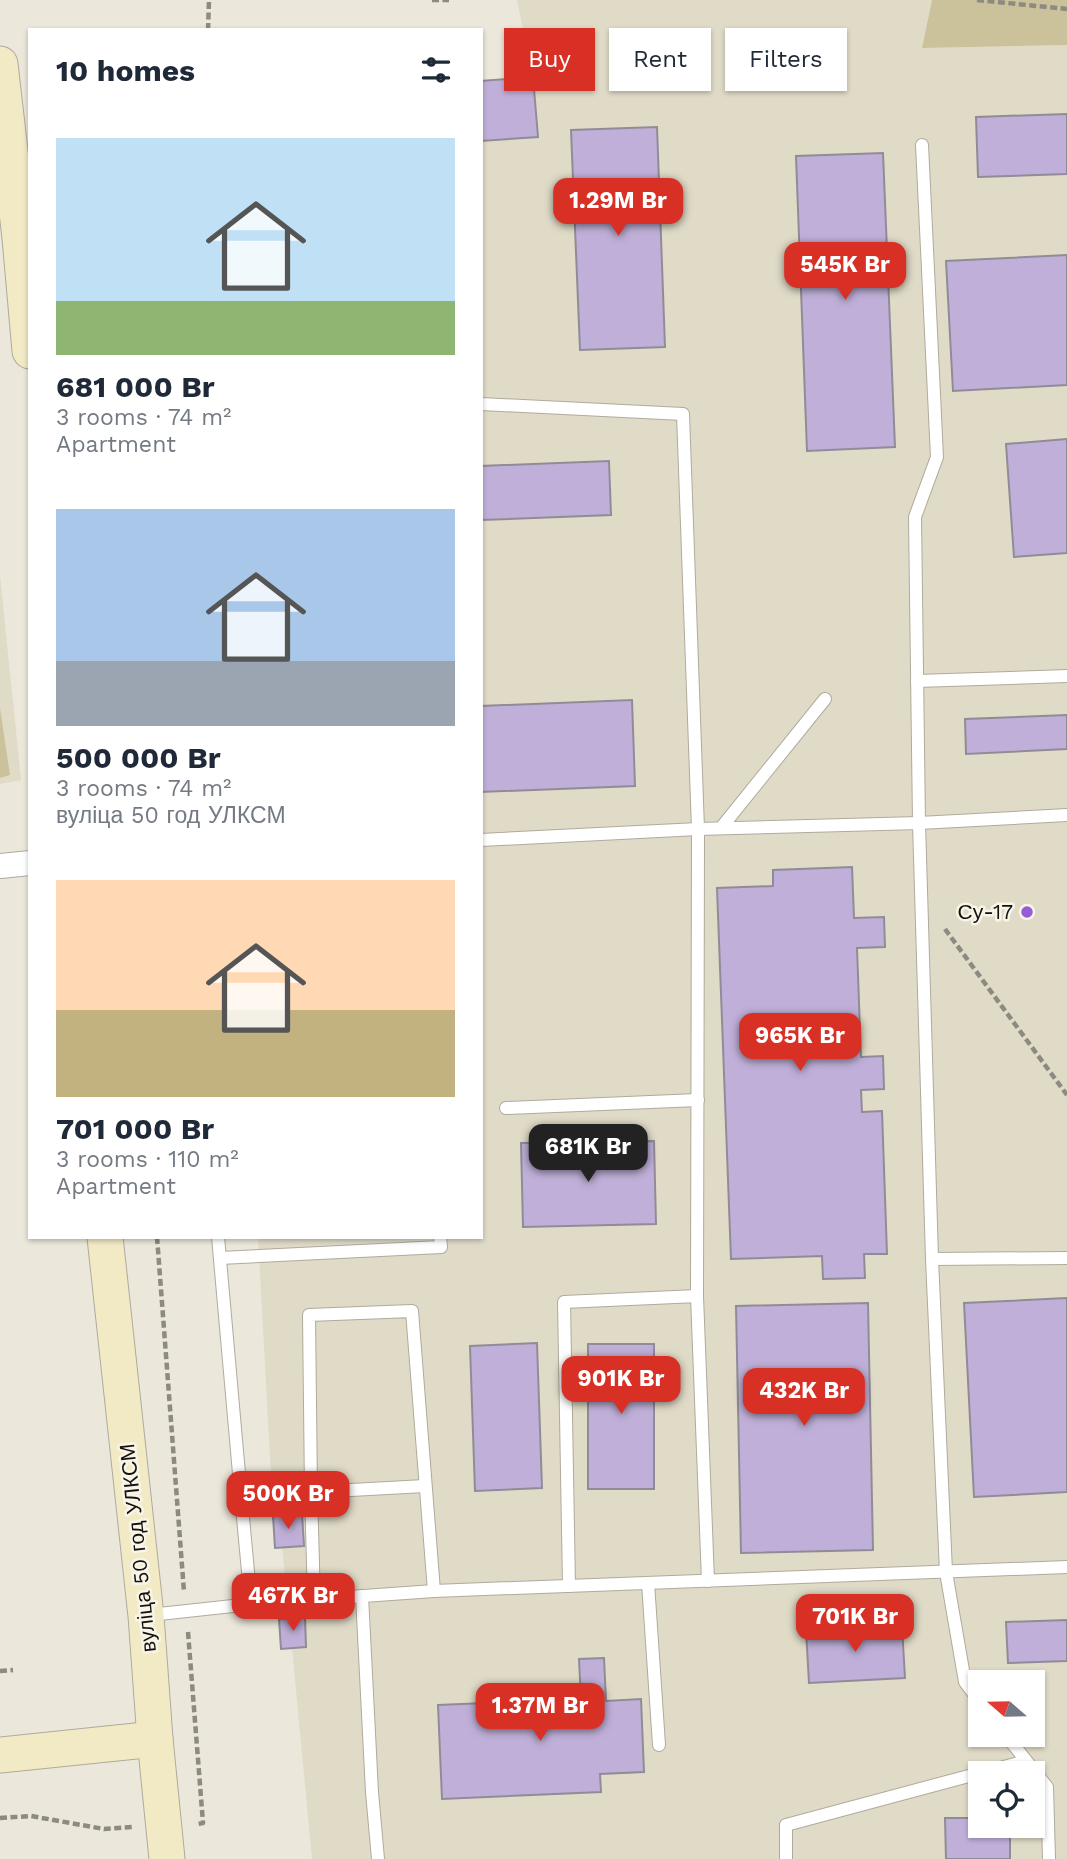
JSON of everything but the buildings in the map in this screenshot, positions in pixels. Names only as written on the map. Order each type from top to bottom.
[{"type":"main road","points":[[0,64],[13,132],[25,237],[28,305]]},
{"type":"main road","name":"вуліца 50 год УЛКСМ","points":[[105,1239],[146,1616],[167,1859]]},
{"type":"main road","points":[[0,1755],[155,1739]]},
{"type":"street","points":[[0,866],[28,863]]},
{"type":"lane","points":[[922,145],[937,457],[915,517],[921,898],[932,1259],[946,1572],[965,1682],[968,1686]]},
{"type":"lane","points":[[483,404],[683,414],[698,829],[697,1296],[708,1581]]},
{"type":"lane","points":[[917,681],[1067,676]]},
{"type":"lane","points":[[721,828],[825,699]]},
{"type":"lane","points":[[483,840],[1067,815]]},
{"type":"lane","points":[[506,1108],[698,1100]]},
{"type":"lane","points":[[218,1239],[251,1604]]},
{"type":"lane","points":[[219,1258],[441,1247],[440,1239]]},
{"type":"lane","points":[[932,1259],[1067,1258]]},
{"type":"lane","points":[[569,1586],[564,1302],[697,1296]]},
{"type":"lane","points":[[314,1600],[310,1492],[309,1315],[412,1311],[434,1591]]},
{"type":"lane","points":[[241,1496],[425,1486]]},
{"type":"lane","points":[[146,1616],[251,1604],[434,1591],[1067,1567]]},
{"type":"lane","points":[[648,1583],[659,1745]]},
{"type":"lane","points":[[362,1596],[378,1859]]},
{"type":"lane","points":[[1015,1747],[1026,1761]]},
{"type":"lane","points":[[786,1859],[786,1825],[968,1776]]},
{"type":"lane","points":[[1045,1785],[1049,1859]]},
{"type":"path","points":[[208,28],[209,0]]},
{"type":"path","points":[[432,0],[449,0]]},
{"type":"path","points":[[977,0],[1067,9]]},
{"type":"path","points":[[921,898],[1067,1095]]},
{"type":"path","points":[[0,1671],[13,1670]]},
{"type":"shaded area","points":[[517,0],[932,0],[922,48],[1067,45],[1067,1859],[312,1859],[292,1648],[281,1649],[279,1619],[290,1617],[282,1548],[275,1548],[258,1239],[483,1239],[483,81],[504,79],[504,91],[595,91],[595,28],[523,28]]},
{"type":"shaded area","points":[[932,0],[1067,0],[1067,45],[922,48]]},
{"type":"shaded area","points":[[0,576],[21,780],[0,784]]},
{"type":"shaded area","points":[[0,708],[10,775],[0,778]]},
{"type":"place","name":"Су-17","points":[[1027,912]]}]
